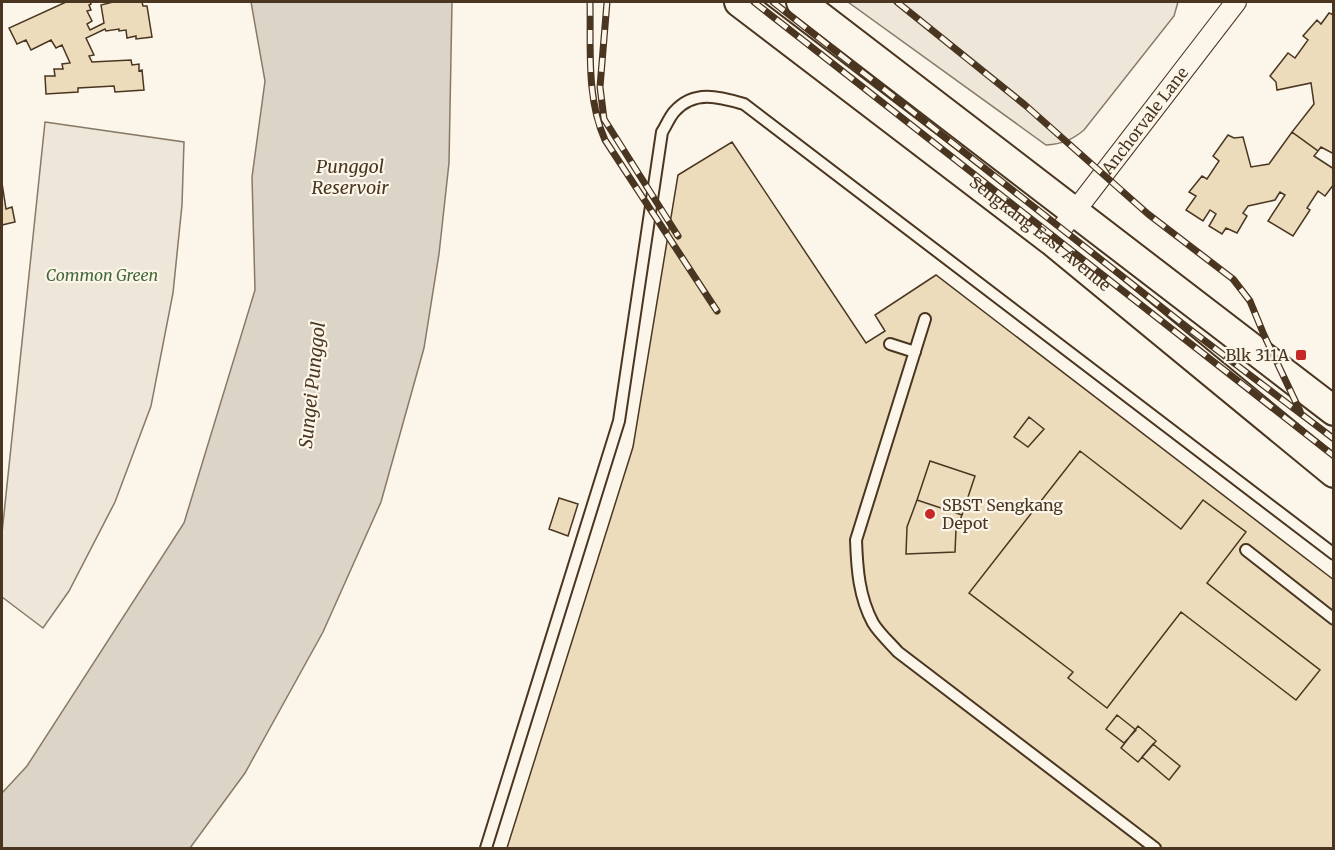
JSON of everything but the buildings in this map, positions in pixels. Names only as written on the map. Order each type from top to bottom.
[{"type":"main road","name":"Sengkang East Avenue","points":[[739,2],[1052,241],[1334,473]]},
{"type":"main road","points":[[801,2],[1334,411]]},
{"type":"street","name":"Anchorvale Lane","points":[[1052,241],[1236,2]]},
{"type":"lane","points":[[486,849],[619,421],[662,132],[675,111],[693,99],[715,95],[744,104],[1334,554]]},
{"type":"lane","points":[[925,319],[856,540],[857,570],[862,598],[874,624],[898,652],[1155,849]]},
{"type":"lane","points":[[890,344],[915,352]]},
{"type":"lane","points":[[1246,550],[1334,619]]},
{"type":"green space","points":[[848,2],[1178,2],[1174,16],[1084,130],[1066,141],[1046,145]]},
{"type":"green space","name":"Common Green","points":[[45,122],[184,142],[182,205],[173,293],[151,406],[115,502],[69,591],[43,628],[2,597],[2,533]]},
{"type":"water","name":"Punggol Reservoir","points":[[251,2],[452,2],[449,163],[439,254],[424,348],[381,502],[323,632],[245,773],[190,848],[2,848],[2,793],[27,766],[184,523],[255,290],[252,177],[265,81]]},
{"type":"railway","points":[[590,2],[592,90],[605,140],[717,311]]},
{"type":"railway","points":[[607,2],[600,87],[604,119],[678,236]]},
{"type":"railway","points":[[754,2],[1334,456]]},
{"type":"railway","points":[[773,2],[1188,328],[1334,439]]},
{"type":"railway","points":[[897,2],[1025,105],[1148,214],[1233,279],[1250,301],[1300,411]]},
{"type":"place","name":"Blk 311A","points":[[1301,355]]},
{"type":"place","name":"SBST Sengkang Depot","points":[[930,514]]},
{"type":"water label","name":"Sungei Punggol","points":[[312,385]]}]
